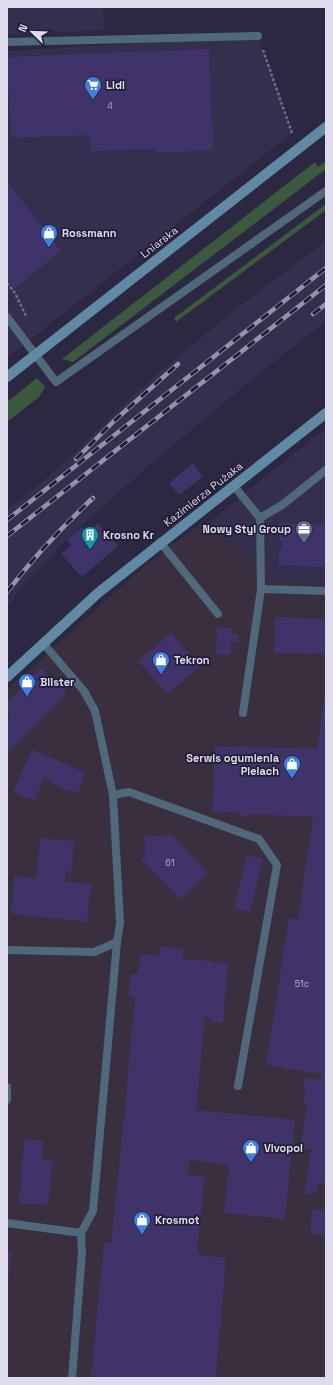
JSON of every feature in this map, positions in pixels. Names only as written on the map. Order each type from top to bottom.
[{"type":"street","name":"Lniarska","points":[[7,378],[326,127]]},
{"type":"street","name":"Kazimierza Pużaka","points":[[7,677],[98,593],[160,542],[326,413]]},
{"type":"lane","points":[[7,42],[258,36]]},
{"type":"lane","points":[[7,317],[56,382],[326,191]]},
{"type":"lane","points":[[260,518],[282,505],[326,470]]},
{"type":"lane","points":[[234,486],[260,518],[260,589],[243,712]]},
{"type":"lane","points":[[160,542],[218,614]]},
{"type":"lane","points":[[260,589],[326,591]]},
{"type":"lane","points":[[43,643],[84,691],[95,712],[113,795],[120,923],[117,942],[93,1212],[81,1233],[82,1253],[72,1378]]},
{"type":"lane","points":[[113,795],[129,792],[259,839],[277,865],[238,1086]]},
{"type":"lane","points":[[7,950],[94,952],[117,942]]},
{"type":"lane","points":[[7,1087],[7,1100]]},
{"type":"lane","points":[[7,1223],[81,1233]]},
{"type":"path","points":[[258,36],[292,133]]},
{"type":"path","points":[[8,282],[15,293]]},
{"type":"shaded area","points":[[7,7],[103,7],[104,30],[7,35]]},
{"type":"shaded area","points":[[258,36],[292,133],[7,358],[7,51]]},
{"type":"shaded area","points":[[326,241],[326,321],[255,377],[147,467],[67,539],[25,583],[7,609],[7,510],[71,456],[116,411],[163,369],[237,308]]},
{"type":"shaded area","points":[[326,428],[326,591],[261,589],[204,526]]},
{"type":"shaded area","points":[[201,523],[280,581],[326,585],[326,1378],[7,1378],[7,690],[134,575]]},
{"type":"green space","points":[[326,161],[326,169],[73,362],[62,359],[315,162],[318,167]]},
{"type":"green space","points":[[326,204],[326,210],[176,322],[174,318]]},
{"type":"green space","points":[[37,378],[45,387],[39,397],[7,422],[7,402]]},
{"type":"building","points":[[209,49],[213,150],[155,153],[155,149],[91,151],[91,135],[11,138],[7,83],[7,57]]},
{"type":"building","points":[[7,181],[61,251],[14,289],[7,279]]},
{"type":"building","points":[[193,463],[203,477],[179,495],[169,483]]},
{"type":"building","name":"Krosno Kr","points":[[98,523],[118,546],[82,577],[61,554],[71,545],[67,540],[82,527],[87,532]]},
{"type":"building","name":"Nowy Styl Group","points":[[280,523],[326,525],[326,567],[278,565],[279,548],[282,548],[282,541],[279,541]]},
{"type":"building","points":[[275,617],[326,619],[326,654],[274,653]]},
{"type":"building","points":[[217,628],[232,628],[232,634],[238,634],[238,642],[231,642],[231,655],[216,654]]},
{"type":"building","points":[[171,633],[200,666],[167,694],[138,661]]},
{"type":"building","points":[[41,668],[67,693],[7,754],[7,720],[11,715],[7,711],[7,703]]},
{"type":"building","points":[[325,691],[326,1183],[318,1184],[317,1193],[304,1194],[311,1150],[300,1148],[307,1107],[304,1103],[304,1078],[321,1080],[322,1074],[266,1065],[289,918],[298,919],[313,817],[251,814],[250,817],[241,817],[241,813],[212,812],[215,746],[317,749]]},
{"type":"building","points":[[32,749],[86,773],[77,794],[49,782],[51,780],[44,777],[35,801],[13,792]]},
{"type":"building","points":[[169,833],[208,873],[181,900],[141,859],[145,856],[145,836],[165,836]]},
{"type":"building","points":[[40,838],[74,841],[72,872],[66,871],[65,881],[91,884],[87,922],[11,914],[14,876],[36,879]]},
{"type":"building","points":[[247,855],[263,859],[250,912],[234,908]]},
{"type":"building","points":[[160,946],[183,949],[182,959],[212,961],[228,964],[223,1023],[211,1022],[211,1018],[205,1017],[196,1110],[295,1120],[285,1219],[224,1213],[229,1165],[189,1160],[188,1175],[205,1177],[197,1252],[199,1252],[199,1255],[226,1258],[216,1378],[91,1378],[104,1242],[111,1243],[124,1118],[135,996],[128,995],[131,974],[138,974],[141,954],[159,956]]},
{"type":"building","points":[[24,1139],[43,1141],[42,1160],[53,1161],[48,1205],[19,1203]]},
{"type":"building","points":[[312,1209],[326,1211],[326,1236],[310,1234]]},
{"type":"building","points":[[7,1251],[12,1252],[8,1282],[7,1282]]},
{"type":"railway","points":[[7,520],[326,268]]},
{"type":"railway","points":[[7,536],[326,285]]},
{"type":"railway","points":[[313,314],[326,304]]},
{"type":"railway","points":[[76,459],[114,421],[178,364]]},
{"type":"railway","points":[[7,592],[48,543],[93,498]]},
{"type":"place","name":"Lidl","points":[[93,100]]},
{"type":"place","name":"Rossmann","points":[[49,248]]},
{"type":"place","name":"Nowy Styl Group","points":[[304,544]]},
{"type":"place","name":"Krosno Kr","points":[[90,550]]},
{"type":"place","name":"Tekron","points":[[161,675]]},
{"type":"place","name":"Blister","points":[[27,697]]},
{"type":"place","name":"Serwis ogumienia Pielach","points":[[292,779]]},
{"type":"place","name":"Vivopol","points":[[251,1163]]},
{"type":"place","name":"Krosmot","points":[[142,1235]]}]
